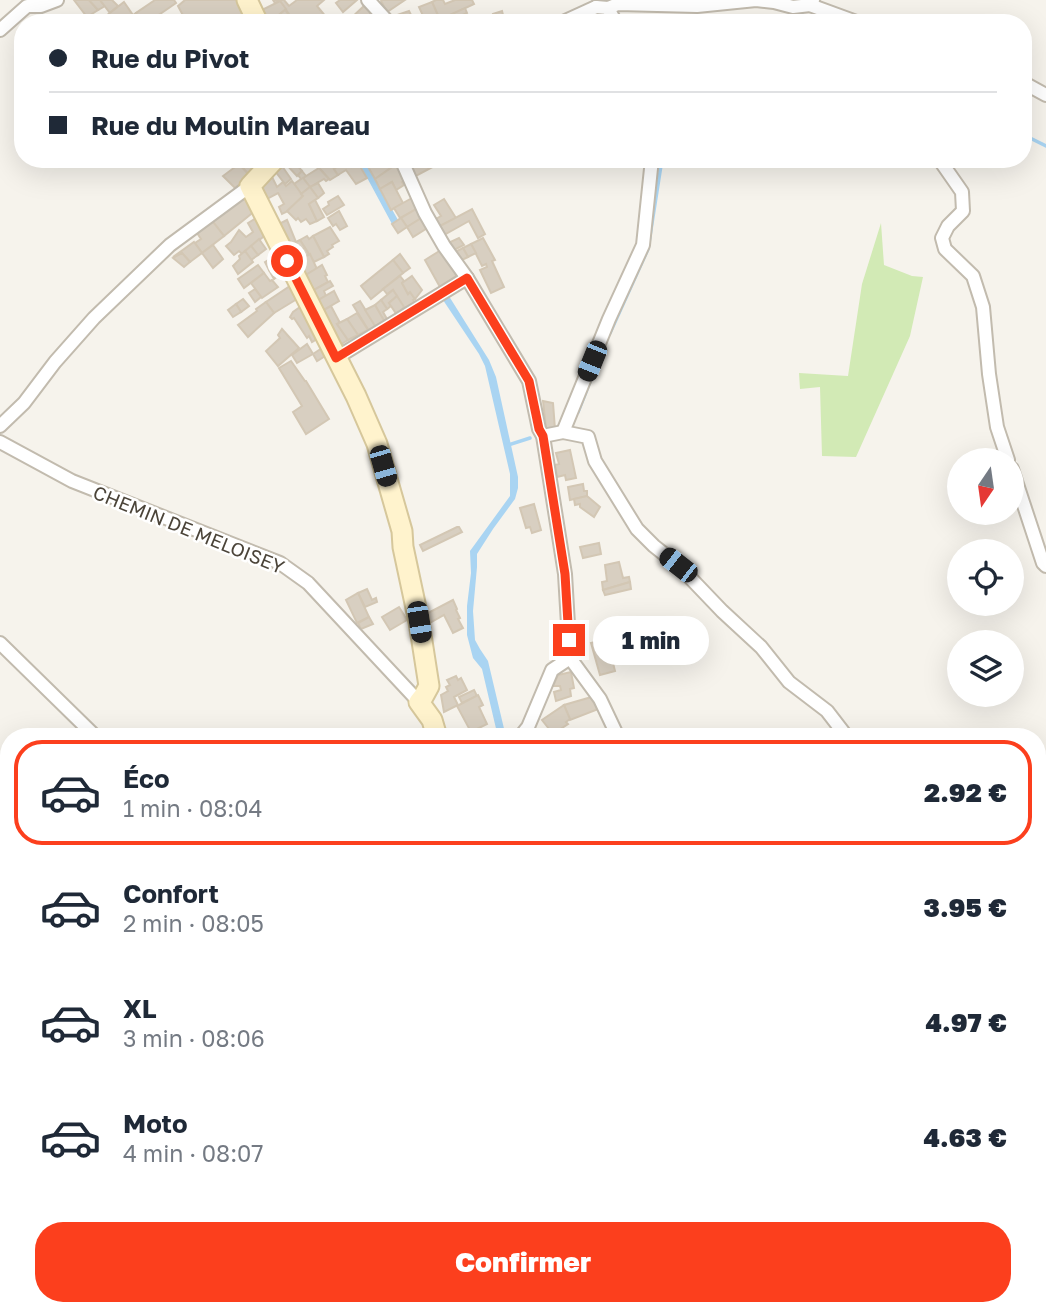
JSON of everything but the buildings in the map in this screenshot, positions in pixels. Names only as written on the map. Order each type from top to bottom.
[{"type":"main road","points":[[267,168],[250,186],[356,396],[377,444],[402,531],[419,622],[429,685],[419,702],[434,728]]},
{"type":"street","points":[[27,3],[41,6],[57,0]]},
{"type":"street","points":[[369,0],[381,14]]},
{"type":"street","points":[[580,14],[599,5],[697,6],[757,0],[793,7],[811,3],[837,14]]},
{"type":"street","points":[[0,30],[14,16]]},
{"type":"street","points":[[405,168],[425,213],[444,246],[467,278],[529,381],[539,429],[543,436],[565,574],[570,657],[600,699],[614,728]]},
{"type":"street","points":[[563,432],[642,245],[651,168]]},
{"type":"street","points":[[945,168],[962,192],[963,211],[948,226],[942,238],[945,249],[973,276],[982,307],[997,428],[1004,448]]},
{"type":"street","points":[[0,426],[24,402],[94,318],[170,245],[250,186]]},
{"type":"street","points":[[336,358],[467,278]]},
{"type":"street","points":[[543,436],[563,432],[589,437],[595,461],[637,529],[678,565],[761,647],[789,682],[827,711],[840,728]]},
{"type":"street","name":"CHEMIN DE MELOISEY","points":[[0,442],[72,481],[280,563],[308,583],[419,702]]},
{"type":"street","points":[[1024,505],[1046,566]]},
{"type":"street","points":[[0,643],[87,728]]},
{"type":"street","points":[[526,728],[552,670],[570,657]]},
{"type":"green space","points":[[881,223],[884,265],[912,276],[923,277],[910,336],[856,457],[822,456],[820,387],[800,389],[799,373],[848,376],[862,284]]},
{"type":"water","points":[[362,168],[369,168],[398,220],[392,224]]},
{"type":"water","points":[[447,293],[489,360],[496,377],[518,477],[515,499],[477,554],[473,611],[475,640],[488,661],[504,728],[496,728],[482,669],[473,658],[467,635],[467,606],[471,573],[470,551],[510,496],[510,474],[485,366],[441,297]]},
{"type":"waterway","points":[[1032,139],[1046,146]]},
{"type":"waterway","points":[[610,333],[648,249],[661,168]]},
{"type":"waterway","points":[[578,412],[591,379]]},
{"type":"waterway","points":[[508,445],[530,438]]},
{"type":"route","points":[[287,261],[336,358],[467,278],[529,381],[539,429],[543,436],[565,574],[569,640]]}]
